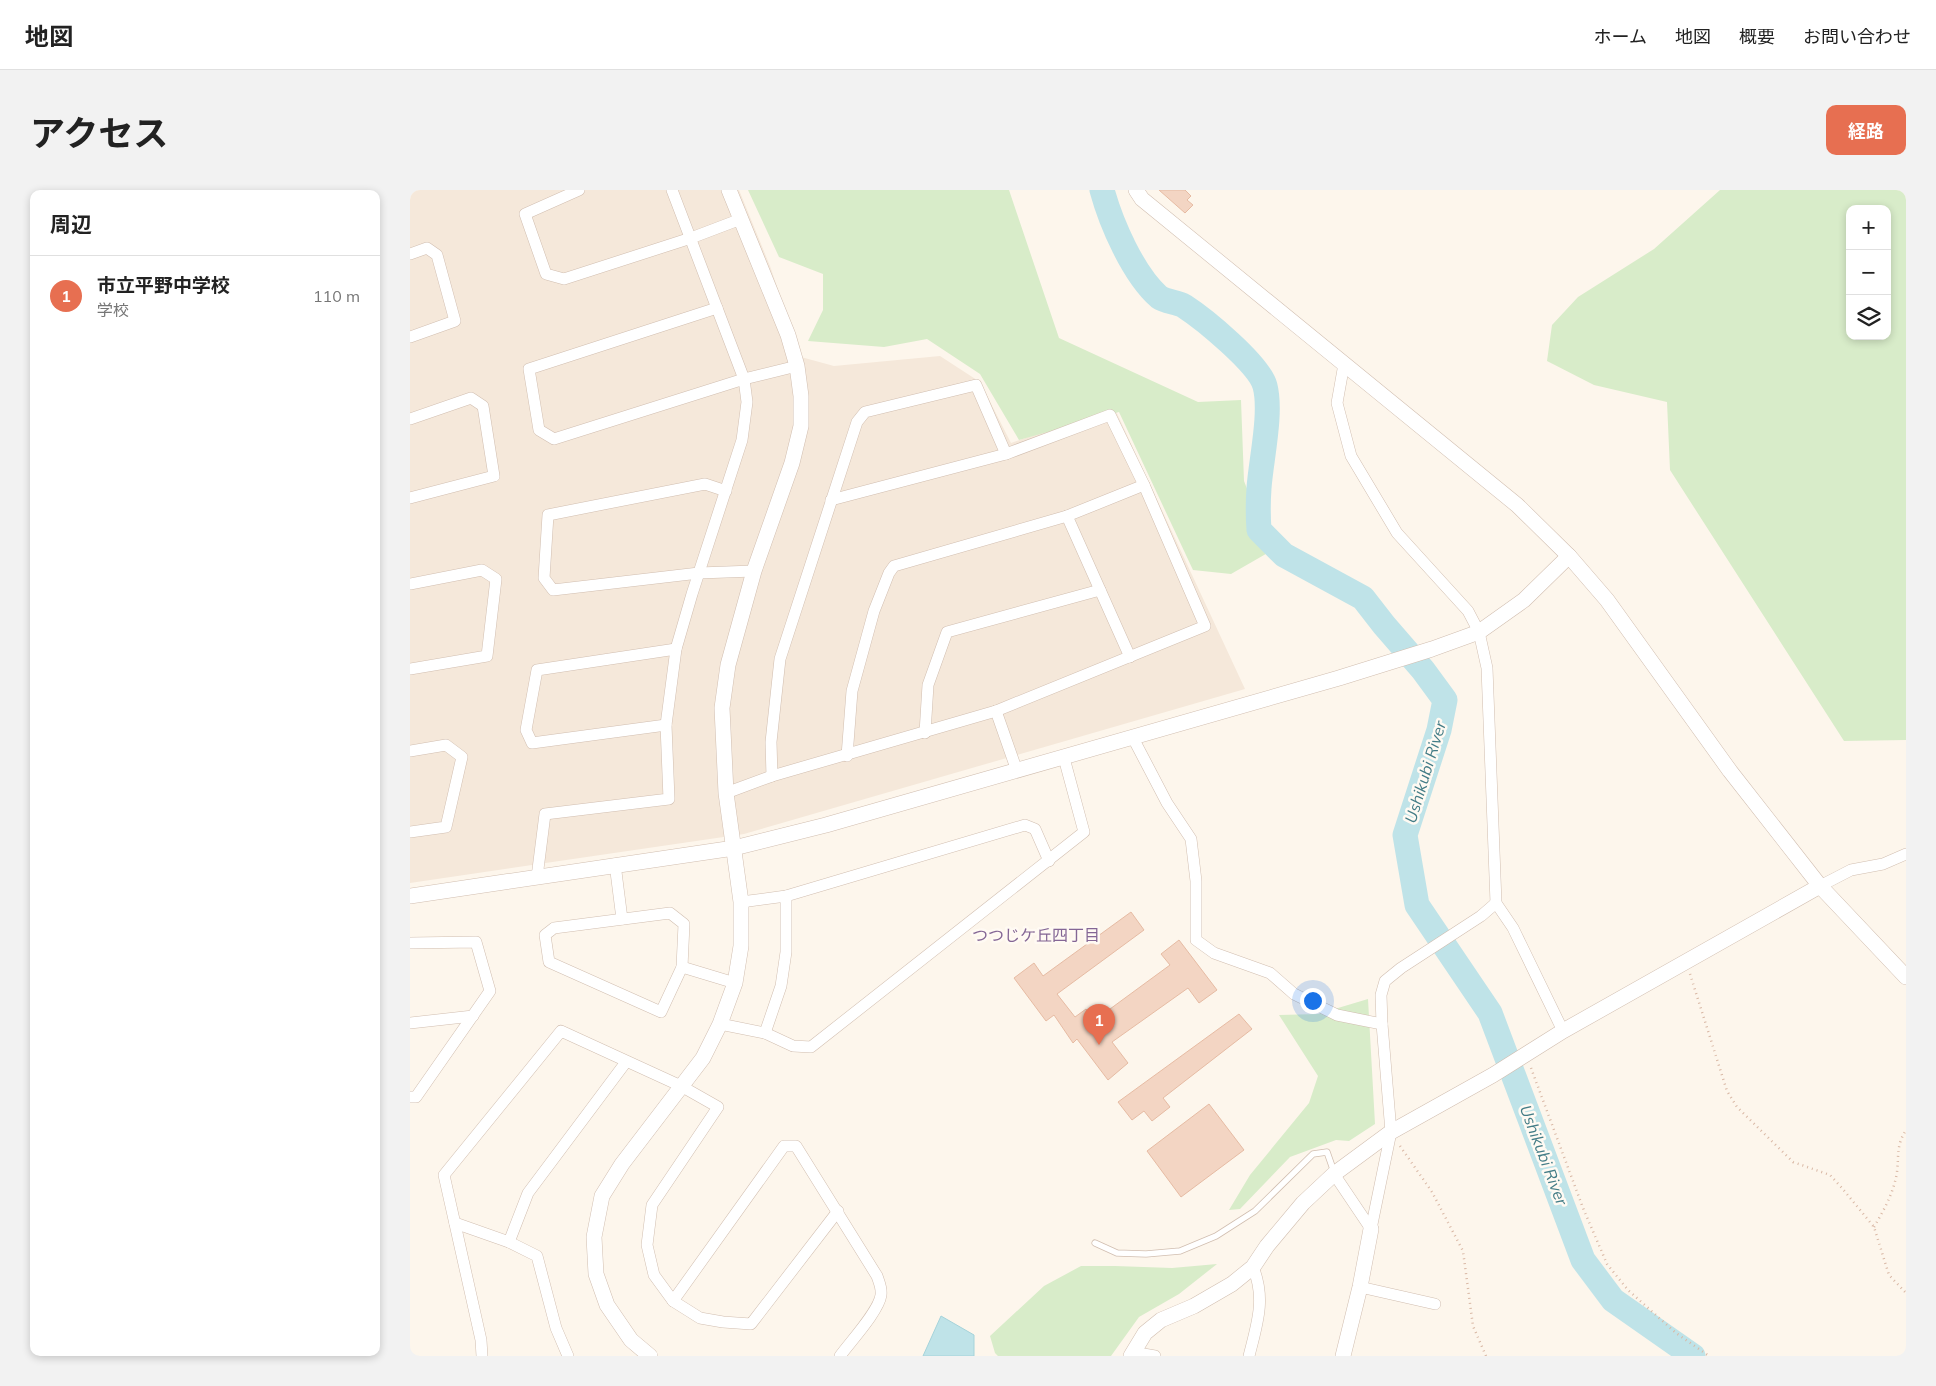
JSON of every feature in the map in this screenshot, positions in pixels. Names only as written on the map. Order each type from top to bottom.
[{"type":"street","points":[[579,190],[525,214],[546,274],[564,279],[691,238],[741,219]]},
{"type":"street","points":[[537,877],[545,814],[669,799],[666,725],[676,649],[742,440],[747,402],[744,379],[672,190]]},
{"type":"street","points":[[650,1356],[631,1340],[607,1305],[596,1274],[594,1237],[602,1196],[622,1164],[703,1058],[720,1024],[736,982],[741,946],[741,902],[726,793],[722,708],[728,666],[754,571],[792,463],[801,426],[801,396],[797,366],[788,335],[729,190]]},
{"type":"street","points":[[1136,190],[1142,199],[1517,505],[1569,556],[1607,600],[1730,771],[1820,886],[1906,977]]},
{"type":"street","points":[[410,254],[427,248],[437,255],[455,322],[410,337]]},
{"type":"street","points":[[718,308],[529,369],[539,430],[554,439],[744,379],[797,366]]},
{"type":"street","points":[[1344,364],[1336,403],[1351,456],[1397,533],[1468,610],[1479,632],[1487,668],[1496,903],[1513,928],[1563,1031]]},
{"type":"street","points":[[772,776],[771,742],[780,659],[857,422],[865,412],[976,385],[1006,454]]},
{"type":"street","points":[[410,419],[471,398],[483,406],[494,476],[410,498]]},
{"type":"street","points":[[726,793],[772,776],[847,756],[996,711],[1205,626],[1144,485],[1110,415],[1006,454],[831,500]]},
{"type":"street","points":[[726,490],[705,484],[548,515],[544,578],[553,590],[699,573],[754,571]]},
{"type":"street","points":[[847,756],[852,691],[874,611],[889,572],[894,566],[1067,516],[1144,485]]},
{"type":"street","points":[[1067,516],[1130,657]]},
{"type":"street","points":[[410,896],[615,864],[734,848],[826,825],[1381,666],[1432,650],[1479,632],[1524,600],[1569,556]]},
{"type":"street","points":[[410,584],[482,570],[496,579],[487,656],[410,669]]},
{"type":"street","points":[[925,732],[928,685],[947,632],[1100,590]]},
{"type":"street","points":[[666,725],[532,743],[526,730],[537,670],[676,649]]},
{"type":"street","points":[[996,711],[1016,771]]},
{"type":"street","points":[[1133,738],[1167,803],[1191,839],[1196,881],[1196,940],[1214,953],[1270,973],[1294,994],[1337,1015],[1382,1024]]},
{"type":"street","points":[[410,751],[446,745],[462,757],[446,827],[410,832]]},
{"type":"street","points":[[720,1024],[765,1033],[792,1046],[811,1047],[1084,832],[1064,758]]},
{"type":"street","points":[[741,902],[786,896],[1025,826],[1035,828],[1049,861]]},
{"type":"street","points":[[1155,1356],[1132,1354],[1145,1333],[1161,1320],[1194,1306],[1224,1288],[1253,1267],[1267,1246],[1303,1202],[1334,1174],[1391,1132],[1493,1075],[1563,1031],[1820,886],[1851,870],[1883,864],[1906,854]]},
{"type":"street","points":[[615,864],[622,919]]},
{"type":"street","points":[[765,1033],[781,986],[786,952],[786,896]]},
{"type":"street","points":[[1343,1356],[1360,1287],[1391,1132],[1382,1024],[1381,995],[1385,981],[1401,968],[1481,916],[1496,903]]},
{"type":"street","points":[[670,913],[684,924],[682,966],[661,1012],[549,962],[545,935],[554,928],[622,919],[670,913]]},
{"type":"street","points":[[410,944],[476,942],[490,991],[416,1097],[410,1097]]},
{"type":"street","points":[[682,966],[736,982]]},
{"type":"street","points":[[410,1023],[473,1016]]},
{"type":"street","points":[[482,1356],[481,1340],[444,1175],[561,1031],[681,1086],[718,1107],[652,1205],[647,1245],[654,1276],[673,1301],[700,1318],[751,1324],[838,1211]]},
{"type":"street","points":[[509,1242],[528,1193],[626,1062]]},
{"type":"street","points":[[673,1301],[784,1146],[796,1146],[838,1211],[881,1287],[881,1296],[877,1307],[840,1356]]},
{"type":"street","points":[[1334,1174],[1371,1229]]},
{"type":"street","points":[[455,1223],[509,1242],[537,1256],[556,1328],[568,1356]]},
{"type":"street","points":[[1249,1356],[1260,1312],[1259,1282],[1253,1267]]},
{"type":"street","points":[[1360,1287],[1435,1304]]},
{"type":"lane","points":[[1095,1243],[1117,1254],[1180,1251],[1216,1236],[1255,1211],[1313,1154],[1327,1152],[1334,1174]]},
{"type":"path","points":[[1686,961],[1727,1091],[1737,1107],[1793,1162],[1830,1175],[1874,1227],[1889,1275],[1906,1293]]},
{"type":"path","points":[[1526,1055],[1607,1264],[1628,1290],[1676,1334],[1709,1356]]},
{"type":"path","points":[[1874,1227],[1887,1204],[1897,1173],[1899,1142],[1906,1130]]},
{"type":"path","points":[[1391,1132],[1432,1192],[1463,1251],[1473,1326],[1486,1356]]},
{"type":"shaded area","points":[[410,190],[739,190],[770,266],[801,357],[834,366],[940,356],[980,382],[1011,443],[1114,407],[1245,689],[744,834],[410,883]]},
{"type":"green space","points":[[748,190],[1009,190],[1059,338],[1198,402],[1241,400],[1244,481],[1271,551],[1231,574],[1193,570],[1119,412],[1019,440],[980,374],[927,339],[884,347],[808,341],[823,310],[823,274],[779,257]]},
{"type":"green space","points":[[1720,190],[1906,190],[1906,740],[1844,741],[1670,470],[1667,402],[1594,385],[1547,361],[1552,325],[1578,297],[1654,249]]},
{"type":"green space","points":[[1368,999],[1375,1124],[1349,1141],[1336,1140],[1290,1157],[1240,1209],[1229,1210],[1250,1175],[1309,1103],[1318,1076],[1279,1015],[1318,1014]]},
{"type":"green space","points":[[1217,1264],[1179,1294],[1139,1317],[1111,1356],[998,1356],[995,1353],[990,1336],[1044,1286],[1081,1266],[1172,1268]]},
{"type":"water","points":[[941,1316],[974,1335],[974,1356],[923,1356]]},
{"type":"building","points":[[1159,190],[1185,190],[1191,196],[1187,200],[1193,205],[1185,213]]},
{"type":"building","points":[[1131,912],[1144,930],[1057,994],[1075,1017],[1086,1009],[1095,1020],[1170,965],[1161,954],[1179,940],[1217,990],[1199,1003],[1188,988],[1112,1042],[1128,1063],[1108,1080],[1077,1039],[1073,1043],[1054,1015],[1046,1021],[1014,978],[1034,963],[1043,976]]},
{"type":"building","points":[[1239,1014],[1252,1029],[1163,1098],[1170,1107],[1152,1121],[1144,1111],[1132,1120],[1118,1102]]},
{"type":"building","points":[[1209,1104],[1244,1150],[1181,1197],[1147,1151]]},
{"type":"waterway","name":"Ushikubi River","points":[[1102,190],[1124,247],[1149,287],[1162,299],[1184,306],[1217,331],[1242,354],[1261,377],[1265,386],[1267,409],[1259,488],[1259,530],[1284,555],[1363,598],[1423,670],[1445,700],[1439,730],[1405,835],[1417,905],[1490,1013],[1583,1260],[1613,1300],[1693,1356]]},
{"type":"waterway","name":"Ushikubi River","points":[[1103,193],[1107,190]]},
{"type":"place","name":"市立平野中学校","points":[[1099,1045]]},
{"type":"district","name":"つつじケ丘四丁目","points":[[1036,935]]}]
